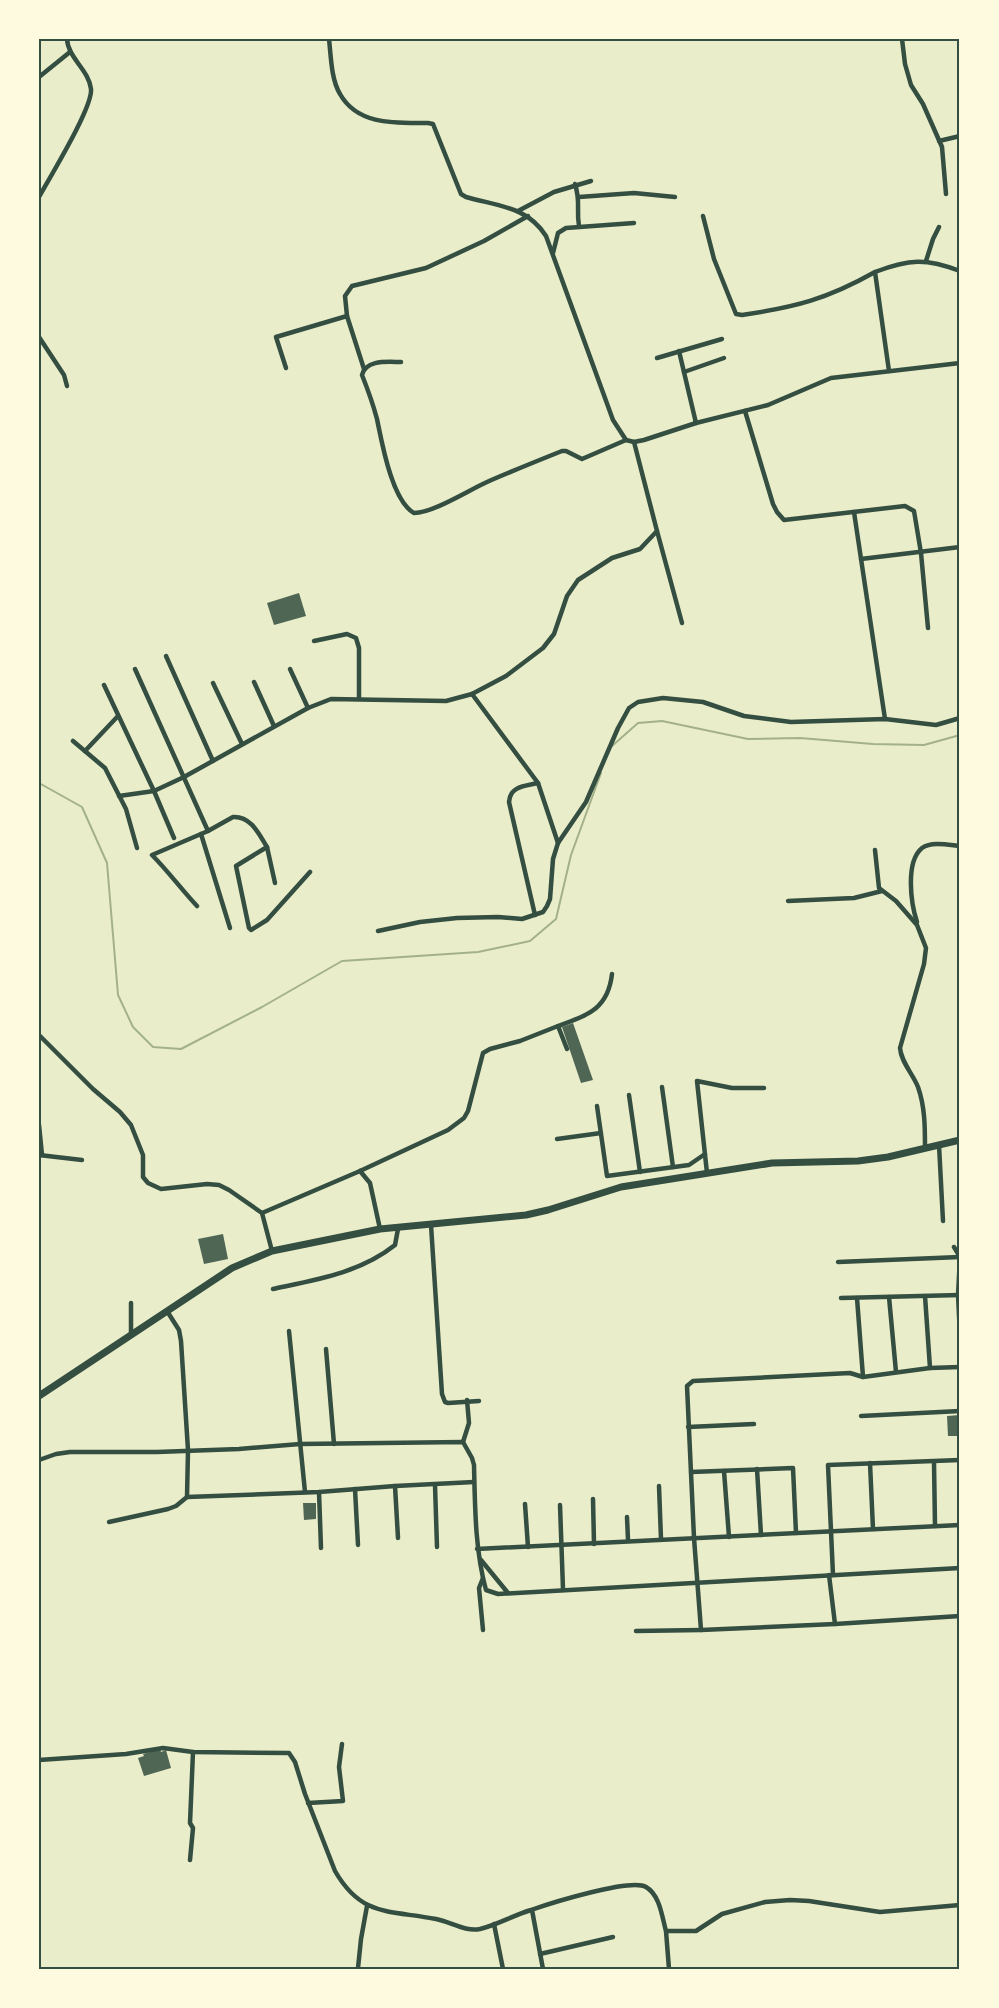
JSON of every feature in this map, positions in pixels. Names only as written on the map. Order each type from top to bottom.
[{"type":"main road","points":[[39,1396],[232,1268],[272,1251],[380,1229],[526,1215],[621,1187],[707,1173],[772,1163],[858,1161],[888,1157],[960,1140]]},
{"type":"street","points":[[39,197],[81,120],[91,95],[89,83],[70,52],[67,39]]},
{"type":"street","points":[[329,39],[339,94],[352,108],[367,117],[387,123],[433,124],[461,194],[518,211],[536,222],[546,236],[613,420],[626,440]]},
{"type":"street","points":[[902,39],[905,64],[911,85],[923,104],[943,153],[946,194]]},
{"type":"street","points":[[39,78],[70,52]]},
{"type":"street","points":[[939,141],[960,136]]},
{"type":"street","points":[[518,211],[537,200],[575,184],[591,181]]},
{"type":"street","points":[[575,184],[579,197],[577,214],[579,226]]},
{"type":"street","points":[[579,197],[634,193],[675,197]]},
{"type":"street","points":[[528,216],[484,241],[426,268],[352,286],[345,296],[346,316],[364,369],[362,375],[375,412],[385,460],[396,488],[406,506],[414,513],[432,509],[487,482],[562,451],[582,459],[626,440],[634,442],[774,402],[825,380],[960,363]]},
{"type":"street","points":[[703,216],[714,259],[736,314],[742,315],[802,305],[842,290],[875,272],[912,261],[926,261],[960,271]]},
{"type":"street","points":[[552,255],[558,233],[566,228],[634,223]]},
{"type":"street","points":[[926,261],[939,227]]},
{"type":"street","points":[[875,272],[889,371]]},
{"type":"street","points":[[286,368],[276,338],[346,316]]},
{"type":"street","points":[[39,338],[64,375],[67,386]]},
{"type":"street","points":[[657,358],[722,339]]},
{"type":"street","points":[[679,351],[696,423]]},
{"type":"street","points":[[684,372],[724,358]]},
{"type":"street","points":[[364,369],[373,363],[401,362]]},
{"type":"street","points":[[745,411],[767,485],[777,512],[784,520],[905,506],[911,508],[916,516],[928,628]]},
{"type":"street","points":[[634,442],[682,624]]},
{"type":"street","points":[[854,512],[885,719]]},
{"type":"street","points":[[119,796],[154,791],[184,777],[308,708],[331,699],[446,701],[472,694],[506,676],[543,648],[555,634],[567,596],[578,580],[612,558],[639,549],[657,531]]},
{"type":"street","points":[[861,559],[960,547]]},
{"type":"street","points":[[314,641],[347,634],[356,638],[359,648],[359,698]]},
{"type":"street","points":[[165,656],[213,761]]},
{"type":"street","points":[[135,669],[208,831]]},
{"type":"street","points":[[290,669],[308,708]]},
{"type":"street","points":[[254,682],[274,726]]},
{"type":"street","points":[[213,683],[242,744]]},
{"type":"street","points":[[104,685],[174,838]]},
{"type":"street","points":[[472,694],[538,783],[558,843]]},
{"type":"street","points":[[378,931],[420,922],[458,918],[522,919],[543,912],[550,899],[553,859],[558,843],[586,802],[629,708],[638,702],[663,698],[703,702],[744,716],[792,722],[885,719],[936,725],[960,718]]},
{"type":"street","points":[[85,752],[118,716]]},
{"type":"street","points":[[72,741],[105,768],[126,809],[137,848]]},
{"type":"street","points":[[535,915],[509,798],[514,789],[538,783]]},
{"type":"street","points":[[197,906],[152,855],[238,816],[247,820],[255,828],[267,848],[275,882]]},
{"type":"street","points":[[201,834],[230,928]]},
{"type":"street","points":[[925,1148],[925,1122],[920,1094],[902,1059],[900,1048],[926,955],[911,890],[916,855],[923,847],[939,844],[960,846]]},
{"type":"street","points":[[267,848],[237,866],[251,930],[267,920],[310,872]]},
{"type":"street","points":[[875,850],[877,883],[882,891],[897,901],[918,925]]},
{"type":"street","points":[[788,901],[854,898],[882,891]]},
{"type":"street","points":[[262,1213],[448,1130],[464,1118],[470,1107],[483,1053],[581,1018],[599,1007],[605,998],[612,974]]},
{"type":"street","points":[[558,1026],[567,1049]]},
{"type":"street","points":[[39,1035],[131,1125],[143,1155],[143,1177],[148,1183],[160,1189],[207,1184],[219,1185],[238,1195],[262,1213],[272,1251]]},
{"type":"street","points":[[707,1173],[697,1081],[732,1088],[764,1088]]},
{"type":"street","points":[[662,1088],[673,1167]]},
{"type":"street","points":[[629,1095],[640,1172]]},
{"type":"street","points":[[597,1106],[607,1176],[689,1165],[705,1154]]},
{"type":"street","points":[[39,1125],[40,1155],[82,1160]]},
{"type":"street","points":[[557,1139],[601,1133]]},
{"type":"street","points":[[939,1145],[943,1221]]},
{"type":"street","points":[[360,1171],[370,1183],[380,1229]]},
{"type":"street","points":[[431,1225],[442,1394],[445,1402],[448,1403],[479,1401]]},
{"type":"street","points":[[273,1289],[343,1273],[360,1266],[395,1245],[398,1228]]},
{"type":"street","points":[[954,1247],[960,1257],[960,1336]]},
{"type":"street","points":[[838,1262],[960,1257]]},
{"type":"street","points":[[840,1298],[959,1295]]},
{"type":"street","points":[[925,1296],[930,1368]]},
{"type":"street","points":[[889,1297],[896,1372]]},
{"type":"street","points":[[857,1298],[863,1377]]},
{"type":"street","points":[[131,1304],[131,1335]]},
{"type":"street","points":[[167,1311],[179,1330],[181,1341],[188,1450],[187,1497]]},
{"type":"street","points":[[289,1331],[305,1492]]},
{"type":"street","points":[[326,1349],[334,1444]]},
{"type":"street","points":[[701,1630],[687,1386],[693,1382],[850,1373],[863,1377],[930,1368],[960,1367]]},
{"type":"street","points":[[467,1400],[469,1423],[463,1442],[472,1458],[477,1549],[486,1590],[498,1594],[960,1568]]},
{"type":"street","points":[[861,1416],[960,1411]]},
{"type":"street","points":[[688,1427],[754,1424]]},
{"type":"street","points":[[39,1460],[70,1452],[239,1449],[300,1444],[463,1442]]},
{"type":"street","points":[[835,1624],[831,1575],[828,1465],[960,1460]]},
{"type":"street","points":[[934,1462],[935,1526]]},
{"type":"street","points":[[870,1463],[873,1529]]},
{"type":"street","points":[[691,1472],[793,1468],[796,1533]]},
{"type":"street","points":[[757,1469],[761,1535]]},
{"type":"street","points":[[724,1471],[729,1537]]},
{"type":"street","points":[[109,1522],[168,1509],[187,1497],[319,1492],[474,1482]]},
{"type":"street","points":[[435,1485],[437,1547]]},
{"type":"street","points":[[659,1485],[661,1539]]},
{"type":"street","points":[[395,1486],[398,1538]]},
{"type":"street","points":[[354,1489],[358,1545]]},
{"type":"street","points":[[319,1492],[321,1548]]},
{"type":"street","points":[[593,1499],[594,1544]]},
{"type":"street","points":[[525,1504],[528,1546]]},
{"type":"street","points":[[560,1505],[563,1589]]},
{"type":"street","points":[[627,1517],[628,1540]]},
{"type":"street","points":[[477,1549],[960,1525]]},
{"type":"street","points":[[479,1558],[508,1593]]},
{"type":"street","points":[[483,1578],[479,1588],[483,1630]]},
{"type":"street","points":[[636,1631],[835,1624],[960,1616]]},
{"type":"street","points":[[308,1803],[344,1801],[339,1767],[342,1744]]},
{"type":"street","points":[[39,1760],[126,1754],[163,1748],[193,1752],[289,1753],[296,1762],[308,1803],[335,1871],[341,1882],[368,1906],[398,1914],[436,1919],[466,1929],[482,1929],[532,1910],[624,1885],[644,1886],[657,1898],[666,1931],[669,1969]]},
{"type":"street","points":[[190,1860],[193,1828],[190,1822],[190,1812],[193,1752]]},
{"type":"street","points":[[666,1931],[696,1931],[722,1914],[765,1902],[809,1901],[880,1912],[960,1905]]},
{"type":"street","points":[[358,1968],[368,1906]]},
{"type":"street","points":[[532,1910],[543,1969]]},
{"type":"street","points":[[494,1924],[503,1969]]},
{"type":"street","points":[[540,1954],[613,1937]]},
{"type":"building","points":[[299,593],[306,616],[274,625],[267,603]]},
{"type":"building","points":[[573,1023],[593,1080],[581,1083],[562,1027]]},
{"type":"building","points":[[223,1234],[228,1259],[204,1264],[198,1239]]},
{"type":"building","points":[[960,1415],[960,1436],[948,1436],[947,1416]]},
{"type":"building","points":[[303,1503],[316,1503],[316,1519],[304,1520]]},
{"type":"building","points":[[160,1749],[161,1752],[166,1750],[171,1768],[144,1776],[138,1758],[144,1756],[143,1754]]},
{"type":"waterway","points":[[612,746],[638,723],[662,721],[748,739],[800,738],[873,744],[924,745],[960,735]]},
{"type":"waterway","points":[[39,783],[82,807],[107,863],[118,995],[133,1027],[153,1047],[181,1049],[262,1007],[342,961],[478,952],[530,941],[556,919],[571,855],[601,773]]}]
